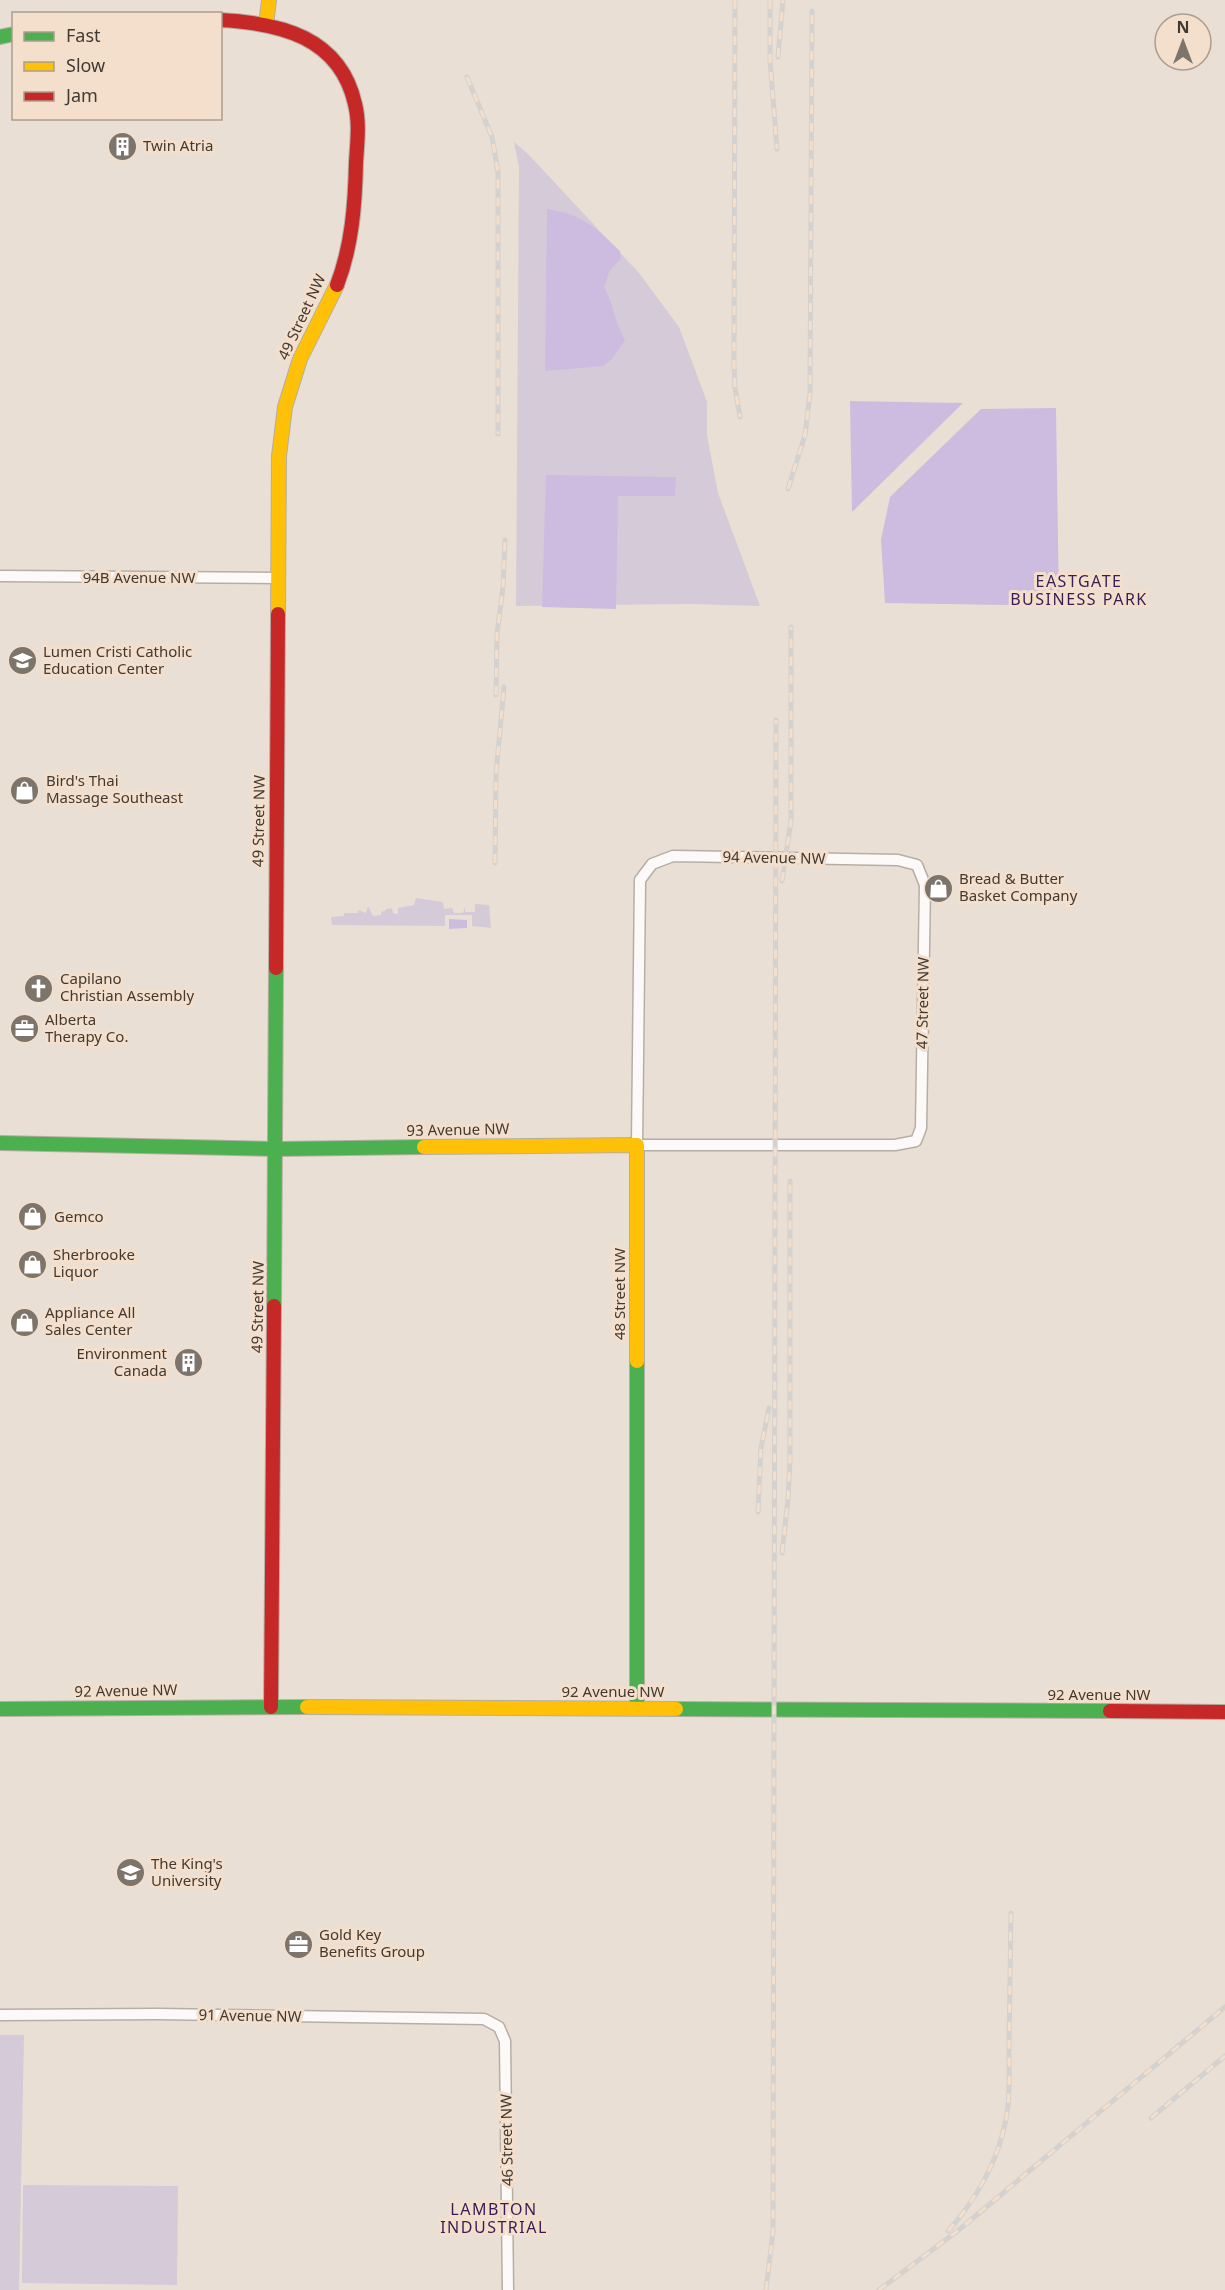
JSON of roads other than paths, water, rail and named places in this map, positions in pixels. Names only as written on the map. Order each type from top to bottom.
[{"type":"street","points":[[266,25],[269,0]]},
{"type":"street","name":"49 Street NW","points":[[222,21],[266,25],[301,34],[329,54],[347,80],[354,101],[357,122],[356,179],[348,249],[333,295],[306,345],[294,375],[281,429],[279,456],[274,892],[276,1149],[271,1707]]},
{"type":"street","name":"94B Avenue NW","points":[[0,576],[278,578]]},
{"type":"street","name":"94 Avenue NW","points":[[640,880],[652,864],[673,856],[898,860],[917,865]]},
{"type":"street","name":"47 Street NW","points":[[916,1141],[921,1128],[925,885],[917,865]]},
{"type":"street","name":"48 Street NW","points":[[637,1708],[637,1145],[640,880]]},
{"type":"street","name":"93 Avenue NW","points":[[0,1143],[276,1149],[895,1145],[916,1141]]},
{"type":"street","name":"92 Avenue NW","points":[[0,1709],[271,1707],[1225,1712]]},
{"type":"street","name":"91 Avenue NW","points":[[0,2015],[158,2014],[484,2019],[499,2027]]},
{"type":"street","name":"46 Street NW","points":[[499,2027],[505,2041],[508,2290]]},
{"type":"railway","points":[[735,0],[734,364],[740,417]]},
{"type":"railway","points":[[770,0],[770,60],[777,149]]},
{"type":"railway","points":[[778,57],[783,0]]},
{"type":"railway","points":[[788,489],[805,435],[810,394],[812,11]]},
{"type":"railway","points":[[467,77],[492,137],[498,172],[498,434]]},
{"type":"railway","points":[[496,695],[497,634],[503,587],[505,540]]},
{"type":"railway","points":[[782,881],[791,821],[791,627]]},
{"type":"railway","points":[[495,863],[496,774],[504,687]]},
{"type":"railway","points":[[766,2290],[773,2232],[776,720]]},
{"type":"railway","points":[[782,1553],[790,1461],[790,1181]]},
{"type":"railway","points":[[758,1512],[761,1448],[769,1408]]},
{"type":"railway","points":[[948,2231],[966,2209],[988,2172],[1006,2121],[1009,2089],[1011,1913]]},
{"type":"railway","points":[[879,2290],[960,2229],[1225,2007]]},
{"type":"railway","points":[[1151,2118],[1225,2056]]},
{"type":"place","name":"Twin Atria","points":[[122,146]]},
{"type":"place","name":"Lumen Cristi Catholic Education Center","points":[[22,661]]},
{"type":"place","name":"Bird's Thai Massage Southeast","points":[[25,790]]},
{"type":"place","name":"Bread & Butter Basket Company","points":[[938,888]]},
{"type":"place","name":"Capilano Christian Assembly","points":[[39,988]]},
{"type":"place","name":"Alberta Therapy Co.","points":[[24,1029]]},
{"type":"place","name":"Gemco","points":[[33,1217]]},
{"type":"place","name":"Sherbrooke Liquor","points":[[32,1264]]},
{"type":"place","name":"Appliance All Sales Center","points":[[24,1322]]},
{"type":"place","name":"Environment Canada","points":[[188,1363]]},
{"type":"place","name":"The King's University","points":[[130,1873]]},
{"type":"place","name":"Gold Key Benefits Group","points":[[298,1944]]},
{"type":"district","name":"EASTGATE BUSINESS PARK","points":[[1079,590]]},
{"type":"district","name":"LAMBTON INDUSTRIAL","points":[[494,2218]]}]
